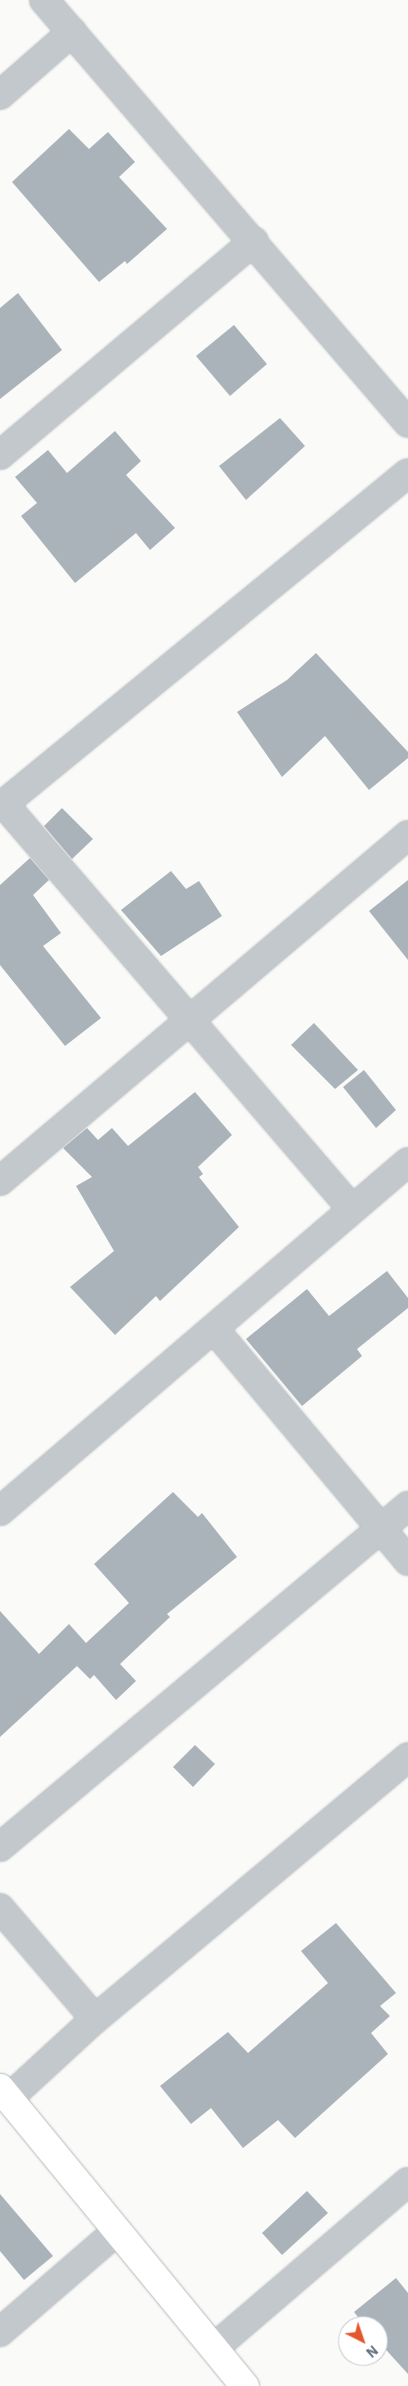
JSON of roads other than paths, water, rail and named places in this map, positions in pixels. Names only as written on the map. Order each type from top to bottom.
[{"type":"highway","points":[[4,2093],[116,2232],[245,2386]]},
{"type":"street","points":[[44,0],[254,241],[408,423]]},
{"type":"street","points":[[0,95],[72,32]]},
{"type":"street","points":[[0,456],[254,241]]},
{"type":"street","points":[[352,1209],[2,805],[408,473]]},
{"type":"street","points":[[0,1182],[191,1023],[408,835]]},
{"type":"street","points":[[0,1511],[215,1330],[408,1162]]},
{"type":"street","points":[[215,1330],[408,1561]]},
{"type":"street","points":[[0,1847],[408,1506]]},
{"type":"street","points":[[4,2093],[408,1757]]},
{"type":"street","points":[[0,1908],[95,2018]]},
{"type":"street","points":[[214,2348],[408,2182]]},
{"type":"street","points":[[0,2332],[116,2232]]}]
